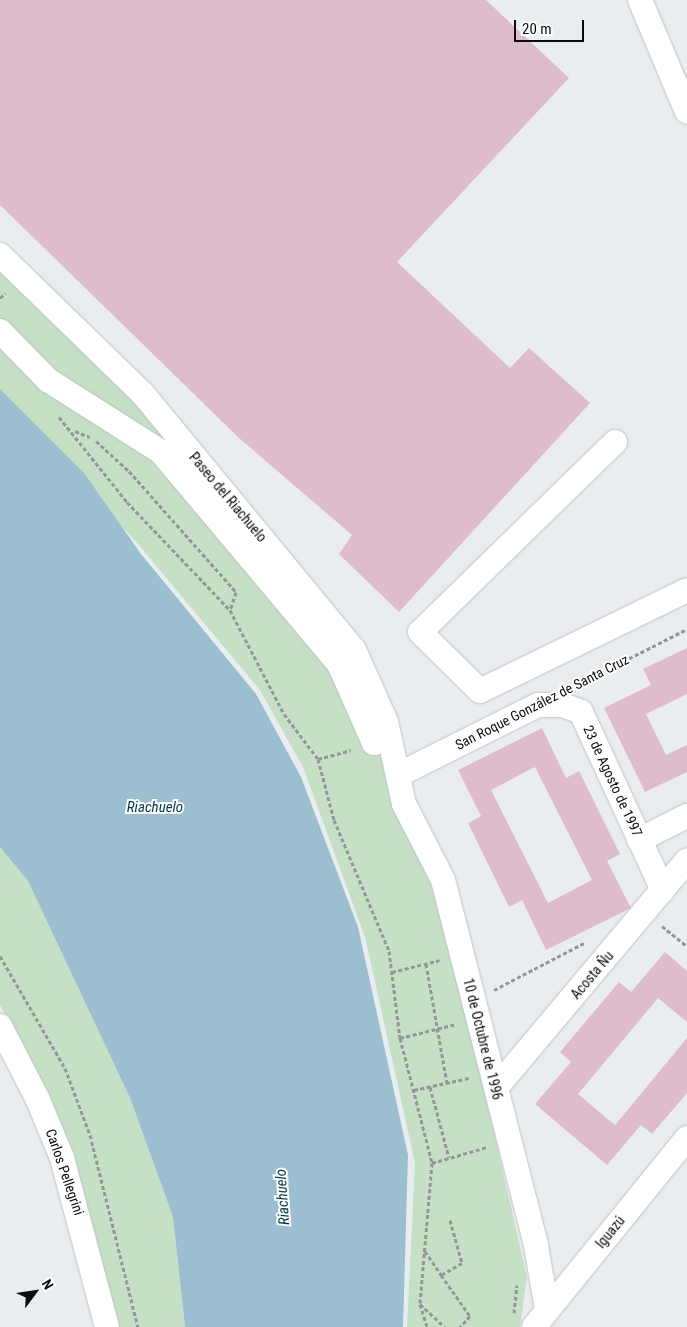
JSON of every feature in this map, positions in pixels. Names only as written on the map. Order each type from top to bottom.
[{"type":"street","points":[[640,0],[687,112]]},
{"type":"street","name":"Paseo del Riachuelo","points":[[0,256],[142,393],[354,650],[382,741],[398,775]]},
{"type":"street","points":[[0,331],[48,380],[161,452],[339,664],[382,741]]},
{"type":"street","points":[[615,442],[420,632],[480,691],[687,590]]},
{"type":"street","name":"San Roque González de Santa Cruz","points":[[398,775],[538,704]]},
{"type":"street","name":"23 de Agosto de 1997","points":[[538,704],[563,704],[581,712],[663,890]]},
{"type":"street","name":"10 de Octubre de 1996","points":[[398,775],[404,804],[443,880],[509,1140],[540,1318]]},
{"type":"street","points":[[640,840],[687,816]]},
{"type":"street","name":"Acosta Ñu","points":[[493,1080],[645,912],[687,860]]},
{"type":"street","name":"Carlos Pellegrini","points":[[0,1026],[38,1100],[62,1158],[107,1327]]},
{"type":"street","name":"Iguazú","points":[[540,1318],[687,1138]]},
{"type":"path","points":[[52,411],[72,430],[127,502],[230,610],[284,714],[318,759],[334,820],[375,915],[392,972],[400,1038],[432,1163],[420,1304],[427,1327]]},
{"type":"path","points":[[72,430],[93,438],[129,470],[236,592],[230,610]]},
{"type":"path","name":"San Roque González de Santa Cruz","points":[[573,687],[687,629]]},
{"type":"path","points":[[318,759],[382,741]]},
{"type":"path","points":[[645,912],[687,946]]},
{"type":"path","points":[[400,1038],[440,1028],[476,1009],[594,938]]},
{"type":"path","points":[[392,972],[462,955]]},
{"type":"path","points":[[0,956],[65,1068],[78,1102],[138,1327]]},
{"type":"path","points":[[426,964],[440,1028],[447,1082]]},
{"type":"path","points":[[414,1090],[447,1082],[493,1080]]},
{"type":"path","points":[[430,1087],[449,1158]]},
{"type":"path","points":[[432,1163],[509,1140]]},
{"type":"path","points":[[441,1275],[462,1263],[450,1220]]},
{"type":"path","points":[[425,1251],[470,1316],[460,1327]]},
{"type":"path","points":[[420,1304],[445,1327]]},
{"type":"green space","points":[[0,269],[147,412],[336,643],[439,892],[527,1277],[520,1327],[407,1327],[415,1163],[365,937],[303,767],[260,690],[138,544],[0,398]]},
{"type":"green space","points":[[0,847],[28,881],[130,1098],[173,1217],[185,1327],[113,1327],[57,1120],[0,1005]]},
{"type":"water","name":"Riachuelo","points":[[0,389],[84,473],[141,554],[256,694],[301,777],[358,927],[408,1155],[403,1327],[185,1327],[173,1217],[130,1098],[28,881],[0,847]]},
{"type":"building","points":[[0,0],[486,0],[569,78],[397,262],[510,368],[529,348],[590,403],[399,612],[339,554],[352,535],[239,438],[0,205]]},
{"type":"building","points":[[687,648],[687,694],[646,714],[666,755],[687,745],[687,772],[645,792],[604,708],[651,685],[643,669]]},
{"type":"building","points":[[542,728],[566,778],[579,771],[620,854],[607,861],[631,908],[546,950],[522,900],[509,907],[468,823],[481,816],[458,770]],"holes":[[[535,767],[592,880],[548,903],[491,790]]]},
{"type":"building","points":[[665,952],[687,971],[687,1022],[658,998],[578,1094],[615,1125],[687,1038],[687,1093],[652,1134],[641,1125],[607,1165],[535,1104],[571,1062],[560,1052],[619,982],[631,992]]}]
